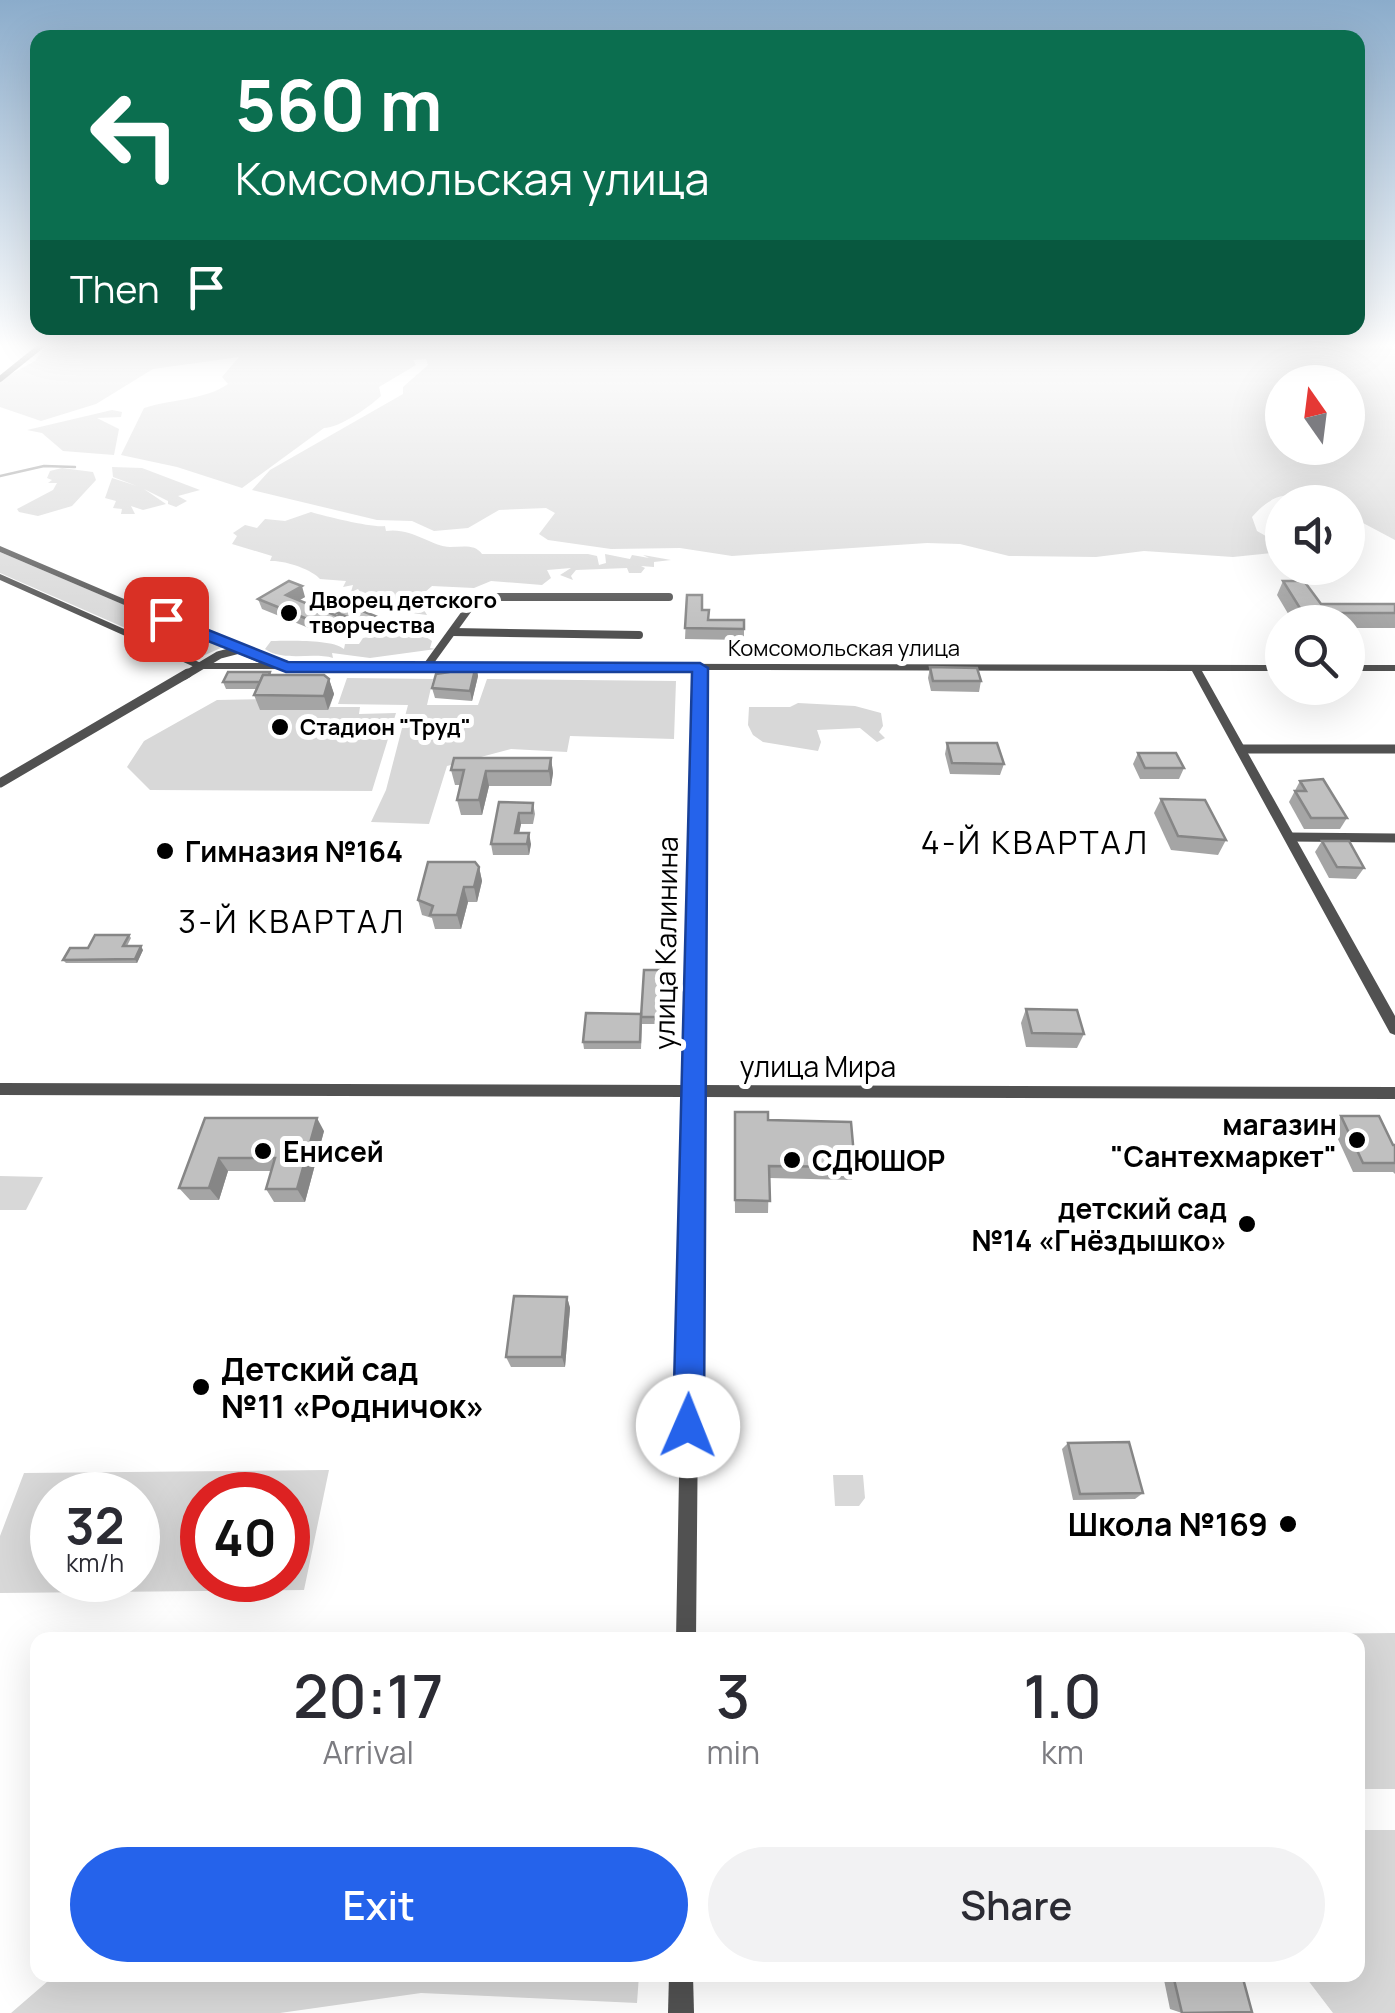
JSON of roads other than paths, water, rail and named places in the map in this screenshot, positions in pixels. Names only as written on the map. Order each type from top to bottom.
[{"type":"street","name":"Комсомольская улица","points":[[0,549],[286,667]]},
{"type":"street","name":"Комсомольская улица","points":[[0,578],[199,666],[1265,668]]},
{"type":"street","points":[[427,666],[478,597],[669,598]]},
{"type":"street","points":[[454,632],[638,635]]},
{"type":"street","points":[[0,783],[224,652],[240,651],[237,662],[222,667]]},
{"type":"street","name":"улица Калинина","points":[[686,1632],[700,668]]},
{"type":"street","points":[[1195,668],[1395,1028]]},
{"type":"street","points":[[1365,668],[1395,668]]},
{"type":"street","points":[[1240,749],[1395,749]]},
{"type":"street","points":[[1289,837],[1395,838]]},
{"type":"street","name":"улица Мира","points":[[0,1089],[1395,1093]]},
{"type":"street","points":[[681,1982],[681,2013]]},
{"type":"waterway","points":[[0,476],[44,466],[75,467]]},
{"type":"place","name":"Дворец детского творчества","points":[[289,613]]},
{"type":"place","name":"Стадион \"Труд\"","points":[[280,727]]},
{"type":"place","name":"Гимназия №164","points":[[165,851]]},
{"type":"place","name":"магазин \"Сантехмаркет\"","points":[[1357,1140]]},
{"type":"place","name":"Енисей","points":[[263,1151]]},
{"type":"place","name":"СДЮШОР","points":[[792,1160]]},
{"type":"place","name":"детский сад №14 «Гнёздышко»","points":[[1247,1224]]},
{"type":"place","name":"Детский сад №11 «Родничок»","points":[[201,1387]]},
{"type":"place","name":"Школа №169","points":[[1288,1524]]},
{"type":"district","name":"4-Й КВАРТАЛ","points":[[1035,842]]},
{"type":"district","name":"3-Й КВАРТАЛ","points":[[292,921]]}]
